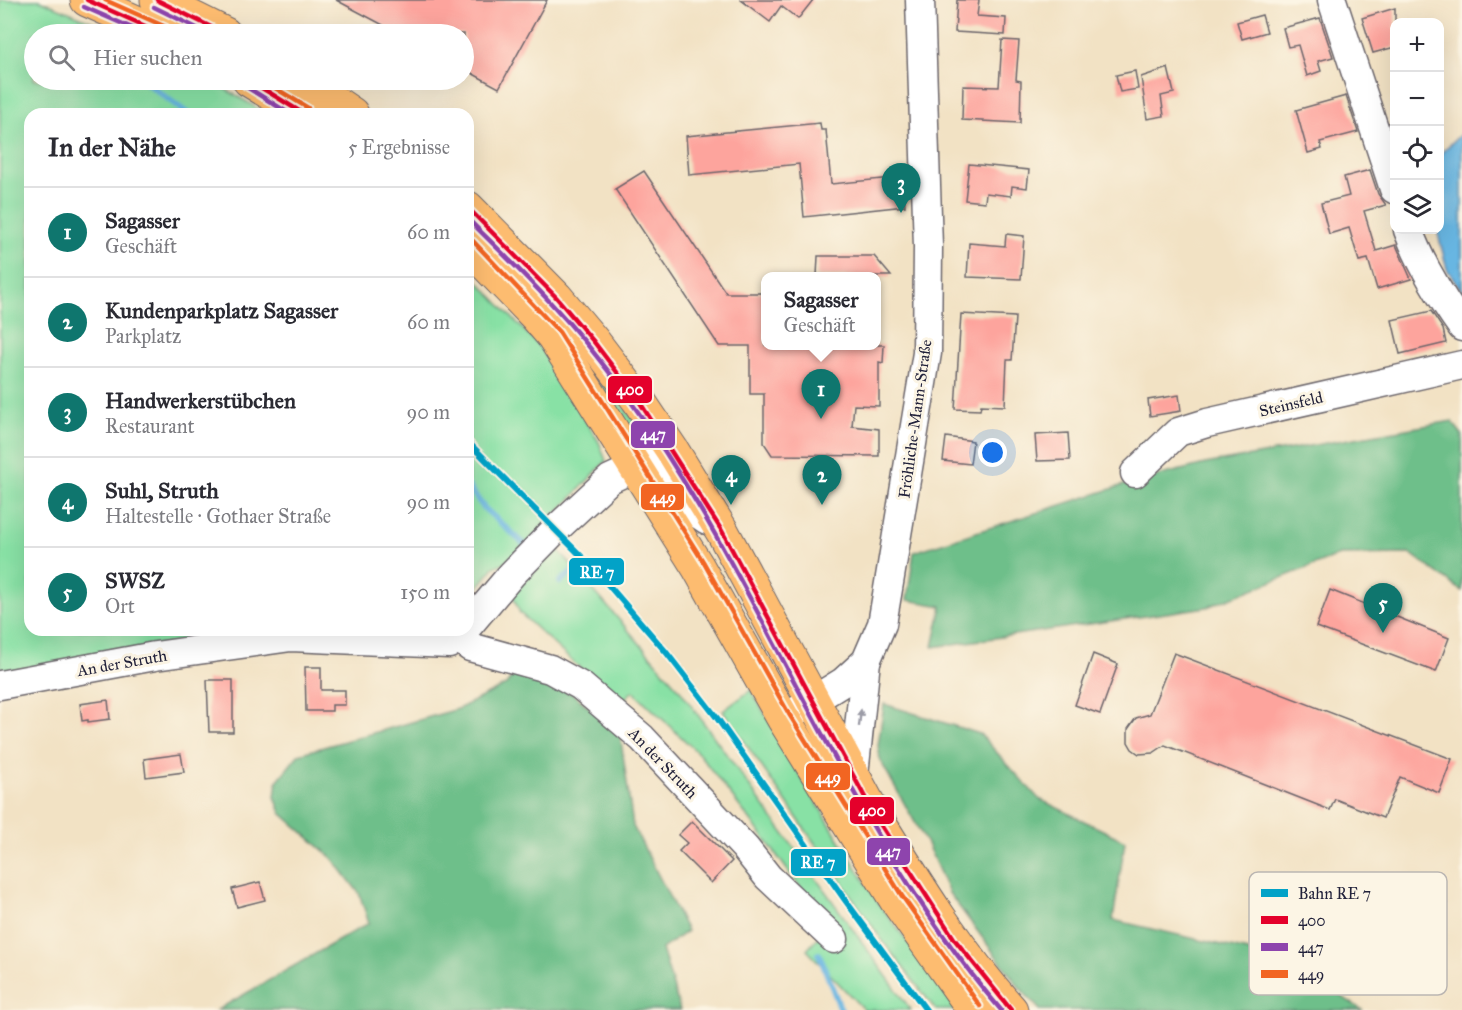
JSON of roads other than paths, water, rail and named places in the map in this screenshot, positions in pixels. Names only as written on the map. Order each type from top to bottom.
[{"type":"main road","points":[[87,0],[141,24]]},
{"type":"main road","points":[[157,0],[205,24]]},
{"type":"main road","points":[[265,90],[294,108]]},
{"type":"main road","points":[[317,90],[343,108]]},
{"type":"main road","points":[[474,214],[556,297],[639,401],[654,458],[698,567],[783,718],[896,900],[974,1010]]},
{"type":"main road","points":[[474,252],[553,336],[654,458],[722,531],[886,835],[979,974],[1011,1010]]},
{"type":"street","name":"Fröhliche-Mann-Straße","points":[[783,718],[843,682],[866,661],[882,624],[927,353],[928,247],[920,0]]},
{"type":"street","points":[[1332,0],[1392,180]]},
{"type":"street","points":[[1409,234],[1432,282],[1462,327]]},
{"type":"street","name":"Steinsfeld","points":[[1135,473],[1178,432],[1207,423],[1462,365]]},
{"type":"street","points":[[474,619],[512,574],[610,479],[654,458]]},
{"type":"street","name":"An der Struth","points":[[0,685],[154,656],[291,637],[449,644],[458,636]]},
{"type":"street","name":"An der Struth","points":[[466,636],[470,647],[550,669],[581,686],[642,738],[745,848],[768,877],[834,939]]},
{"type":"street","points":[[854,775],[866,661]]},
{"type":"water","points":[[1462,133],[1462,292],[1447,269],[1438,234],[1444,234],[1444,150]]},
{"type":"waterway","points":[[156,90],[180,108]]},
{"type":"waterway","points":[[474,494],[484,508],[524,544]]},
{"type":"waterway","points":[[560,582],[578,566]]},
{"type":"waterway","points":[[819,954],[841,1010]]},
{"type":"place","name":"Handwerkerstübchen","points":[[901,213]]},
{"type":"place","name":"Sagasser","points":[[821,419]]},
{"type":"place","name":"Suhl, Struth","points":[[731,505]]},
{"type":"place","name":"Kundenparkplatz Sagasser","points":[[822,505]]},
{"type":"place","name":"SWSZ","points":[[1383,633]]}]
